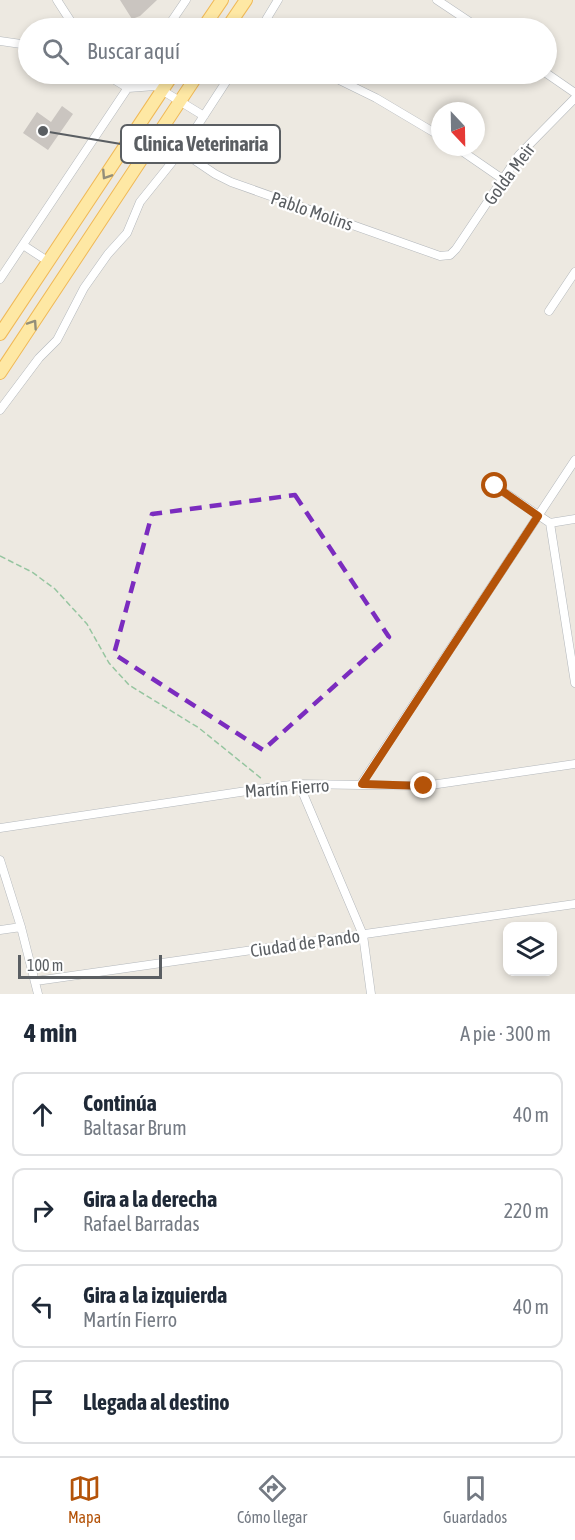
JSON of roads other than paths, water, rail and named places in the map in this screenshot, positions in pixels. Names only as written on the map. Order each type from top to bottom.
[{"type":"main road","points":[[210,18],[222,0]]},
{"type":"main road","points":[[234,18],[246,0]]},
{"type":"main road","points":[[0,334],[162,84]]},
{"type":"main road","points":[[0,373],[191,84]]},
{"type":"street","points":[[57,0],[69,18]]},
{"type":"street","points":[[174,18],[186,0]]},
{"type":"street","points":[[267,18],[278,0]]},
{"type":"street","points":[[437,0],[464,18]]},
{"type":"street","points":[[0,41],[18,44]]},
{"type":"street","points":[[557,81],[575,93]]},
{"type":"street","points":[[121,84],[128,88],[158,88]]},
{"type":"street","points":[[0,279],[131,84]]},
{"type":"street","points":[[156,84],[158,88],[204,116]]},
{"type":"street","points":[[0,410],[39,358],[57,340],[84,288],[108,254],[127,233],[140,202],[181,151],[225,84]]},
{"type":"street","points":[[347,84],[431,131]]},
{"type":"street","name":"Golda Meir","points":[[450,255],[519,155],[575,98]]},
{"type":"street","name":"Pablo Molins","points":[[181,151],[215,174],[240,185],[440,256],[450,255]]},
{"type":"street","points":[[469,156],[501,178]]},
{"type":"street","points":[[23,245],[49,261]]},
{"type":"street","points":[[549,311],[575,272]]},
{"type":"street","points":[[362,784],[575,460]]},
{"type":"street","points":[[495,486],[550,524],[575,519]]},
{"type":"street","points":[[550,524],[575,683]]},
{"type":"street","name":"Martín Fierro","points":[[0,828],[299,784],[424,786],[575,764]]},
{"type":"street","points":[[299,784],[363,935],[371,994]]},
{"type":"street","points":[[0,860],[21,927],[38,994]]},
{"type":"street","name":"Ciudad de Pando","points":[[36,981],[575,904]]},
{"type":"street","points":[[0,930],[21,927]]},
{"type":"place","name":"Clinica Veterinaria","points":[[43,131]]}]
